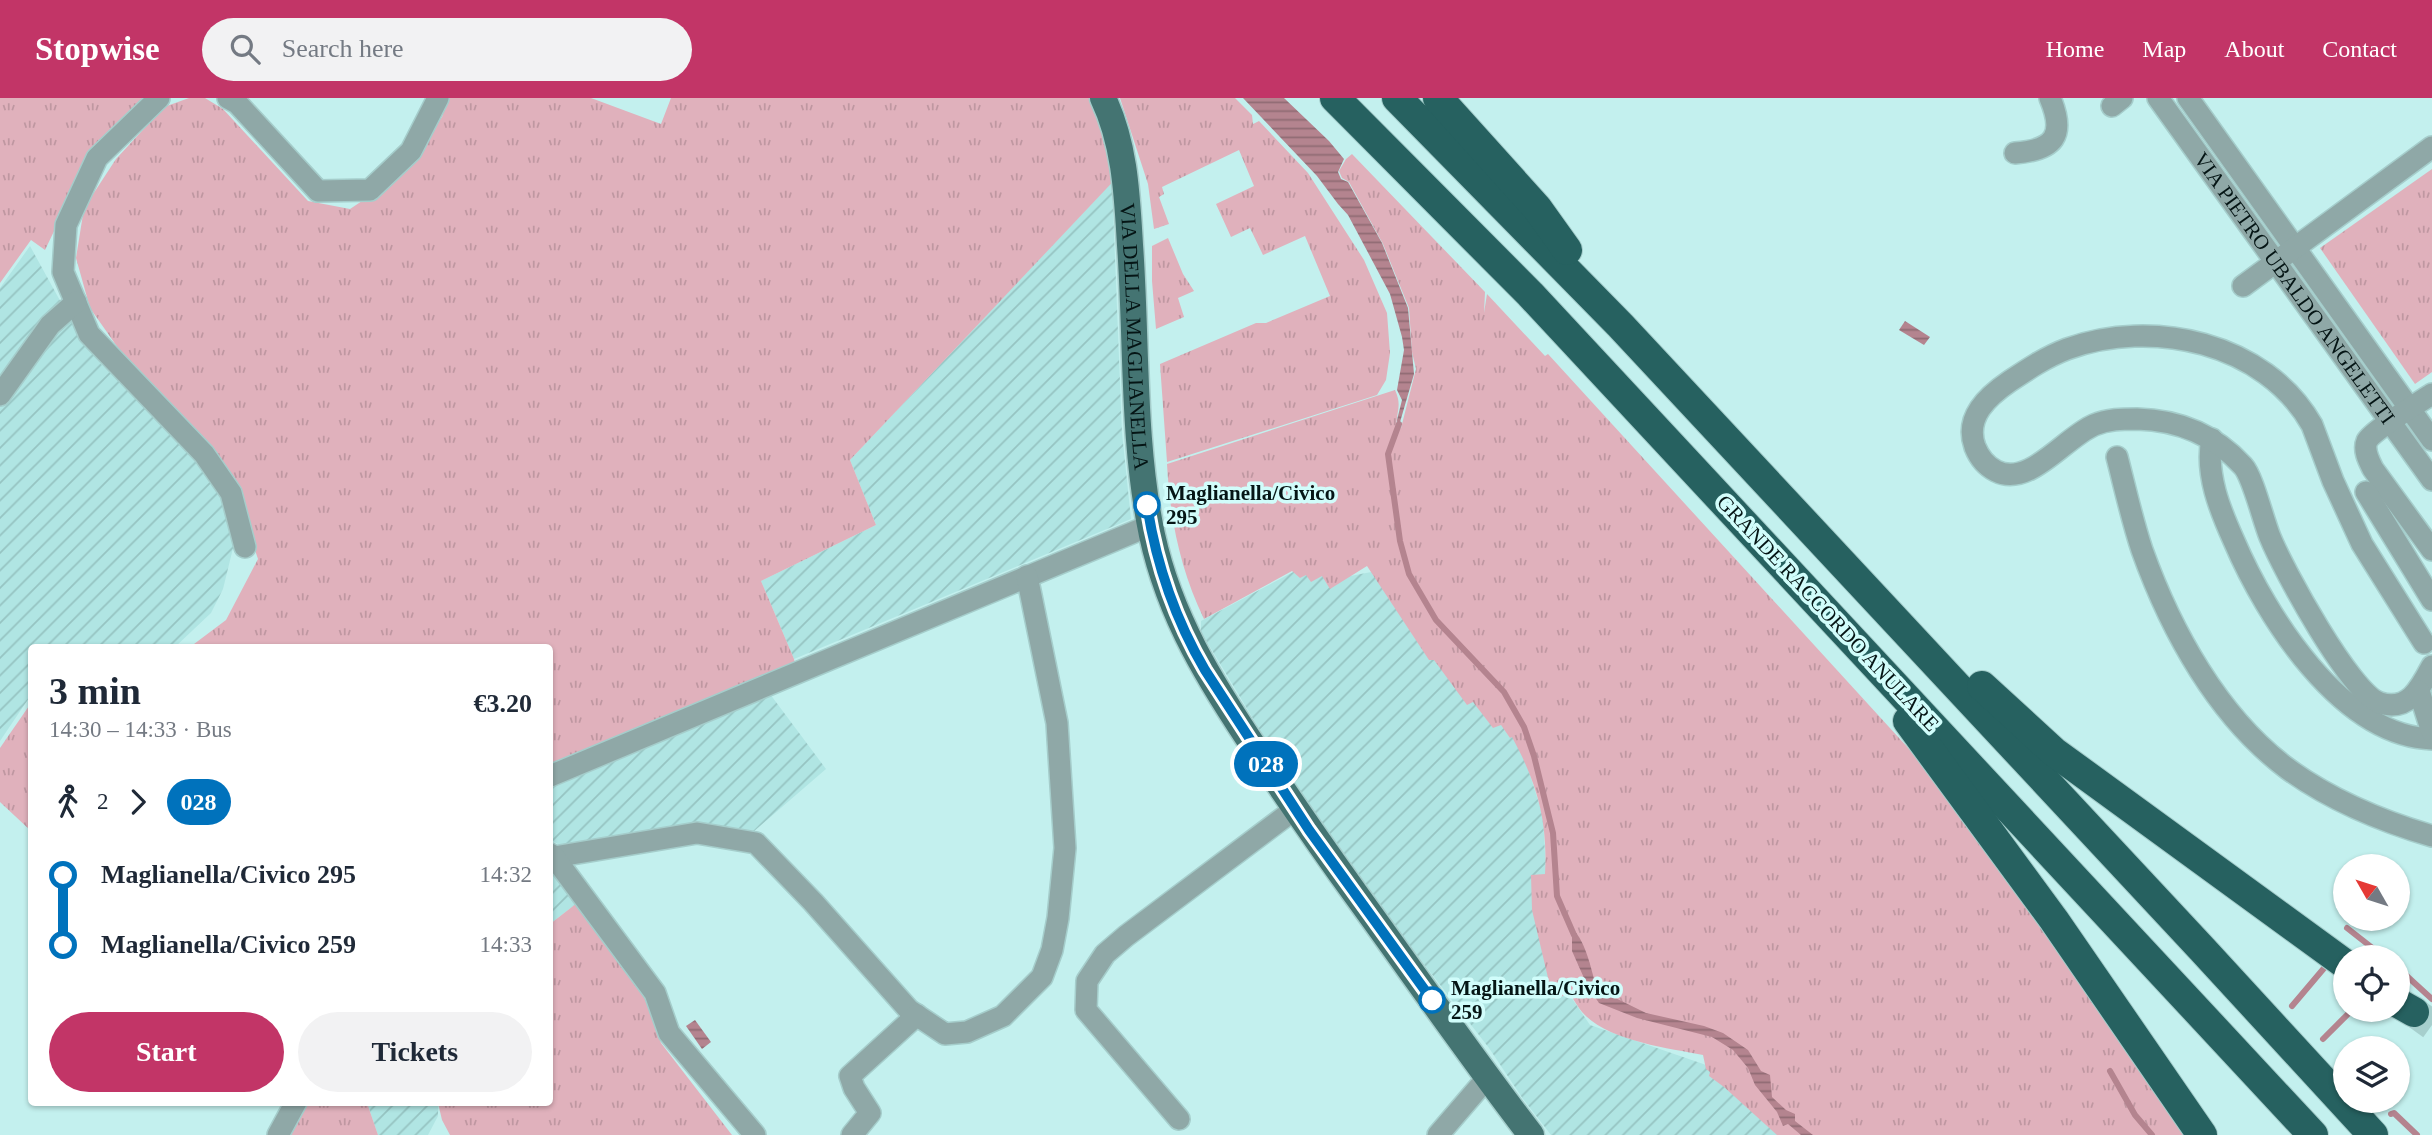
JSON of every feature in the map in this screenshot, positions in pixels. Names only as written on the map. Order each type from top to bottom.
[{"type":"highway","name":"GRANDE RACCORDO ANULARE","points":[[1335,98],[1530,294],[2313,1135]]},
{"type":"highway","name":"GRANDE RACCORDO ANULARE","points":[[1397,98],[1620,325],[2373,1135]]},
{"type":"highway","points":[[1438,98],[1537,208],[1620,325]]},
{"type":"highway","points":[[1895,620],[1952,659],[2054,752],[2333,955]]},
{"type":"highway","points":[[1883,671],[1899,705],[1920,738],[2047,909],[2202,1135]]},
{"type":"main road","name":"VIA DELLA MAGLIANELLA","points":[[1103,98],[1115,128],[1127,197],[1140,446],[1150,525],[1162,571],[1191,646],[1217,692],[1295,809],[1487,1078],[1531,1135]]},
{"type":"street","points":[[159,98],[97,158],[66,225],[63,272],[89,334],[204,454],[231,493],[245,547]]},
{"type":"street","points":[[228,98],[237,103],[318,191],[370,190],[411,151],[438,98]]},
{"type":"street","points":[[2015,153],[2037,150],[2052,142],[2057,128],[2055,109],[2050,98]]},
{"type":"street","name":"VIA PIETRO UBALDO ANGELETTI","points":[[2158,98],[2432,480]]},
{"type":"street","name":"VIA PIETRO UBALDO ANGELETTI","points":[[2188,98],[2432,440]]},
{"type":"street","points":[[2243,286],[2432,148]]},
{"type":"street","points":[[0,395],[50,325],[76,302]]},
{"type":"street","points":[[2424,643],[2374,565],[2344,508],[2306,414],[2294,398],[2259,369],[2216,347],[2174,337],[2144,336],[2114,337],[2067,349],[2002,386],[1986,400],[1976,414],[1972,425],[1975,449],[1982,461],[1991,468],[2010,476],[2031,470],[2074,436],[2109,420],[2155,419],[2180,424],[2212,439],[2246,469],[2279,558],[2312,618],[2358,684],[2374,700],[2386,704],[2407,700],[2419,691],[2432,666]]},
{"type":"street","points":[[2432,394],[2368,440],[2369,461],[2432,550]]},
{"type":"street","points":[[2212,439],[2208,457],[2210,474],[2225,521],[2255,584],[2285,635],[2322,680],[2354,707],[2405,736],[2432,739]]},
{"type":"street","points":[[2117,457],[2141,547],[2173,622],[2213,689],[2238,723],[2287,768],[2323,791],[2372,816],[2432,836]]},
{"type":"street","points":[[2366,492],[2432,600]]},
{"type":"street","points":[[553,775],[1150,525]]},
{"type":"street","points":[[2374,565],[2400,547]]},
{"type":"street","points":[[553,855],[697,833],[756,843],[813,902],[909,1010],[945,1034],[967,1032],[1003,1016],[1042,977],[1052,950],[1065,848],[1057,723],[1027,576]]},
{"type":"street","points":[[2419,691],[2432,732]]},
{"type":"street","points":[[1179,1119],[1086,1010],[1087,981],[1105,954],[1126,936],[1295,809]]},
{"type":"street","points":[[553,856],[655,993],[669,1033],[755,1135]]},
{"type":"street","points":[[852,1135],[870,1113],[854,1088],[850,1076],[917,1015]]},
{"type":"street","points":[[1437,1135],[1487,1078]]},
{"type":"street","points":[[278,1135],[294,1106]]},
{"type":"shaded area","points":[[1243,98],[1284,98],[1344,159],[1338,172],[1341,179],[1348,182],[1382,243],[1408,308],[1414,374],[1398,429],[1397,420],[1402,400],[1397,390],[1404,350],[1390,294],[1348,215],[1317,176]]},
{"type":"shaded area","points":[[1112,182],[1122,433],[1131,519],[794,659],[761,581],[876,525],[850,460]]},
{"type":"shaded area","points":[[30,246],[74,326],[101,364],[225,488],[236,536],[223,589],[211,613],[178,644],[28,644],[28,699],[0,741],[0,288]]},
{"type":"shaded area","points":[[1905,321],[1930,337],[1924,345],[1899,330]]},
{"type":"shaded area","points":[[1314,561],[1350,576],[1382,570],[1487,713],[1519,740],[1543,816],[1547,892],[1558,964],[1571,997],[1590,1025],[1712,1067],[1779,1135],[1551,1135],[1321,821],[1270,747],[1201,632],[1201,621]]},
{"type":"shaded area","points":[[767,690],[826,769],[752,833],[560,845],[553,842],[553,782]]},
{"type":"shaded area","points":[[553,874],[577,903],[553,922]]},
{"type":"shaded area","points":[[1572,928],[1585,949],[1597,989],[1646,1013],[1723,1033],[1748,1050],[1761,1071],[1770,1075],[1772,1097],[1786,1110],[1795,1114],[1795,1121],[1813,1135],[1801,1135],[1788,1124],[1783,1126],[1777,1112],[1755,1085],[1748,1068],[1733,1050],[1712,1037],[1637,1018],[1599,1003],[1588,987],[1572,951]]},
{"type":"shaded area","points":[[695,1020],[711,1042],[702,1049],[686,1026]]},
{"type":"shaded area","points":[[368,1106],[438,1106],[438,1116],[428,1135],[378,1135]]},
{"type":"green space","points":[[0,98],[155,98],[69,200],[45,250],[31,240],[0,283]]},
{"type":"green space","points":[[189,98],[205,98],[223,109],[308,201],[350,209],[398,177],[442,117],[448,98],[591,98],[661,124],[671,98],[1102,98],[1124,170],[850,460],[876,525],[761,581],[797,672],[553,775],[553,644],[194,644],[226,620],[258,559],[234,487],[130,365],[90,308],[76,258],[84,208],[116,159],[164,107]]},
{"type":"green space","points":[[1120,98],[1235,98],[1252,115],[1253,124],[1259,121],[1308,173],[1364,260],[1387,313],[1390,353],[1386,380],[1377,395],[1167,462],[1160,364],[1256,323],[1266,323],[1330,296],[1305,236],[1263,255],[1250,228],[1231,237],[1216,204],[1254,186],[1239,150],[1162,187],[1164,194],[1159,197],[1169,224],[1154,229],[1148,184]]},
{"type":"green space","points":[[1352,154],[1485,292],[1484,313],[1487,294],[1545,356],[1548,354],[1942,785],[2188,1135],[1777,1135],[1709,1076],[1703,1055],[1622,1037],[1593,1022],[1582,1012],[1570,994],[1553,999],[1532,910],[1531,875],[1545,874],[1545,837],[1539,803],[1528,770],[1512,737],[1510,738],[1501,725],[1493,728],[1473,702],[1467,705],[1434,660],[1429,660],[1367,566],[1330,589],[1322,576],[1311,582],[1306,575],[1300,578],[1292,571],[1204,619],[1178,543],[1167,464],[1395,390],[1399,405],[1397,430],[1401,428],[1416,369],[1409,308],[1383,244],[1349,182],[1342,178],[1339,171]]},
{"type":"green space","points":[[2432,169],[2432,372],[2415,384],[2320,248]]},
{"type":"green space","points":[[1168,238],[1183,274],[1194,291],[1178,298],[1184,317],[1156,329],[1152,246]]},
{"type":"green space","points":[[28,707],[28,828],[0,802],[0,748]]},
{"type":"green space","points":[[577,903],[642,991],[661,1043],[732,1135],[450,1135],[439,1106],[553,1106],[553,922]]},
{"type":"green space","points":[[307,1106],[368,1106],[378,1135],[291,1135]]},
{"type":"waterway","points":[[1399,424],[1388,454],[1400,541],[1409,574],[1436,620],[1504,692],[1524,727],[1553,833],[1557,896],[1574,935]]},
{"type":"waterway","points":[[2351,931],[2369,945]]},
{"type":"waterway","points":[[2292,1006],[2325,967]]},
{"type":"waterway","points":[[2410,979],[2432,999]]},
{"type":"waterway","points":[[2323,1039],[2340,1022]]},
{"type":"waterway","points":[[2110,1071],[2135,1115],[2152,1135]]},
{"type":"waterway","points":[[2391,1114],[2394,1113],[2417,1135]]},
{"type":"tunnel","points":[[2414,1012],[2432,1025]]},
{"type":"bus line","name":"028","points":[[1147,505],[1158,560],[1173,604],[1191,646],[1217,692],[1309,830],[1432,1000]]},
{"type":"place","name":"Maglianella/Civico 295","points":[[1147,505]]},
{"type":"place","name":"Maglianella/Civico 259","points":[[1432,1000]]}]
